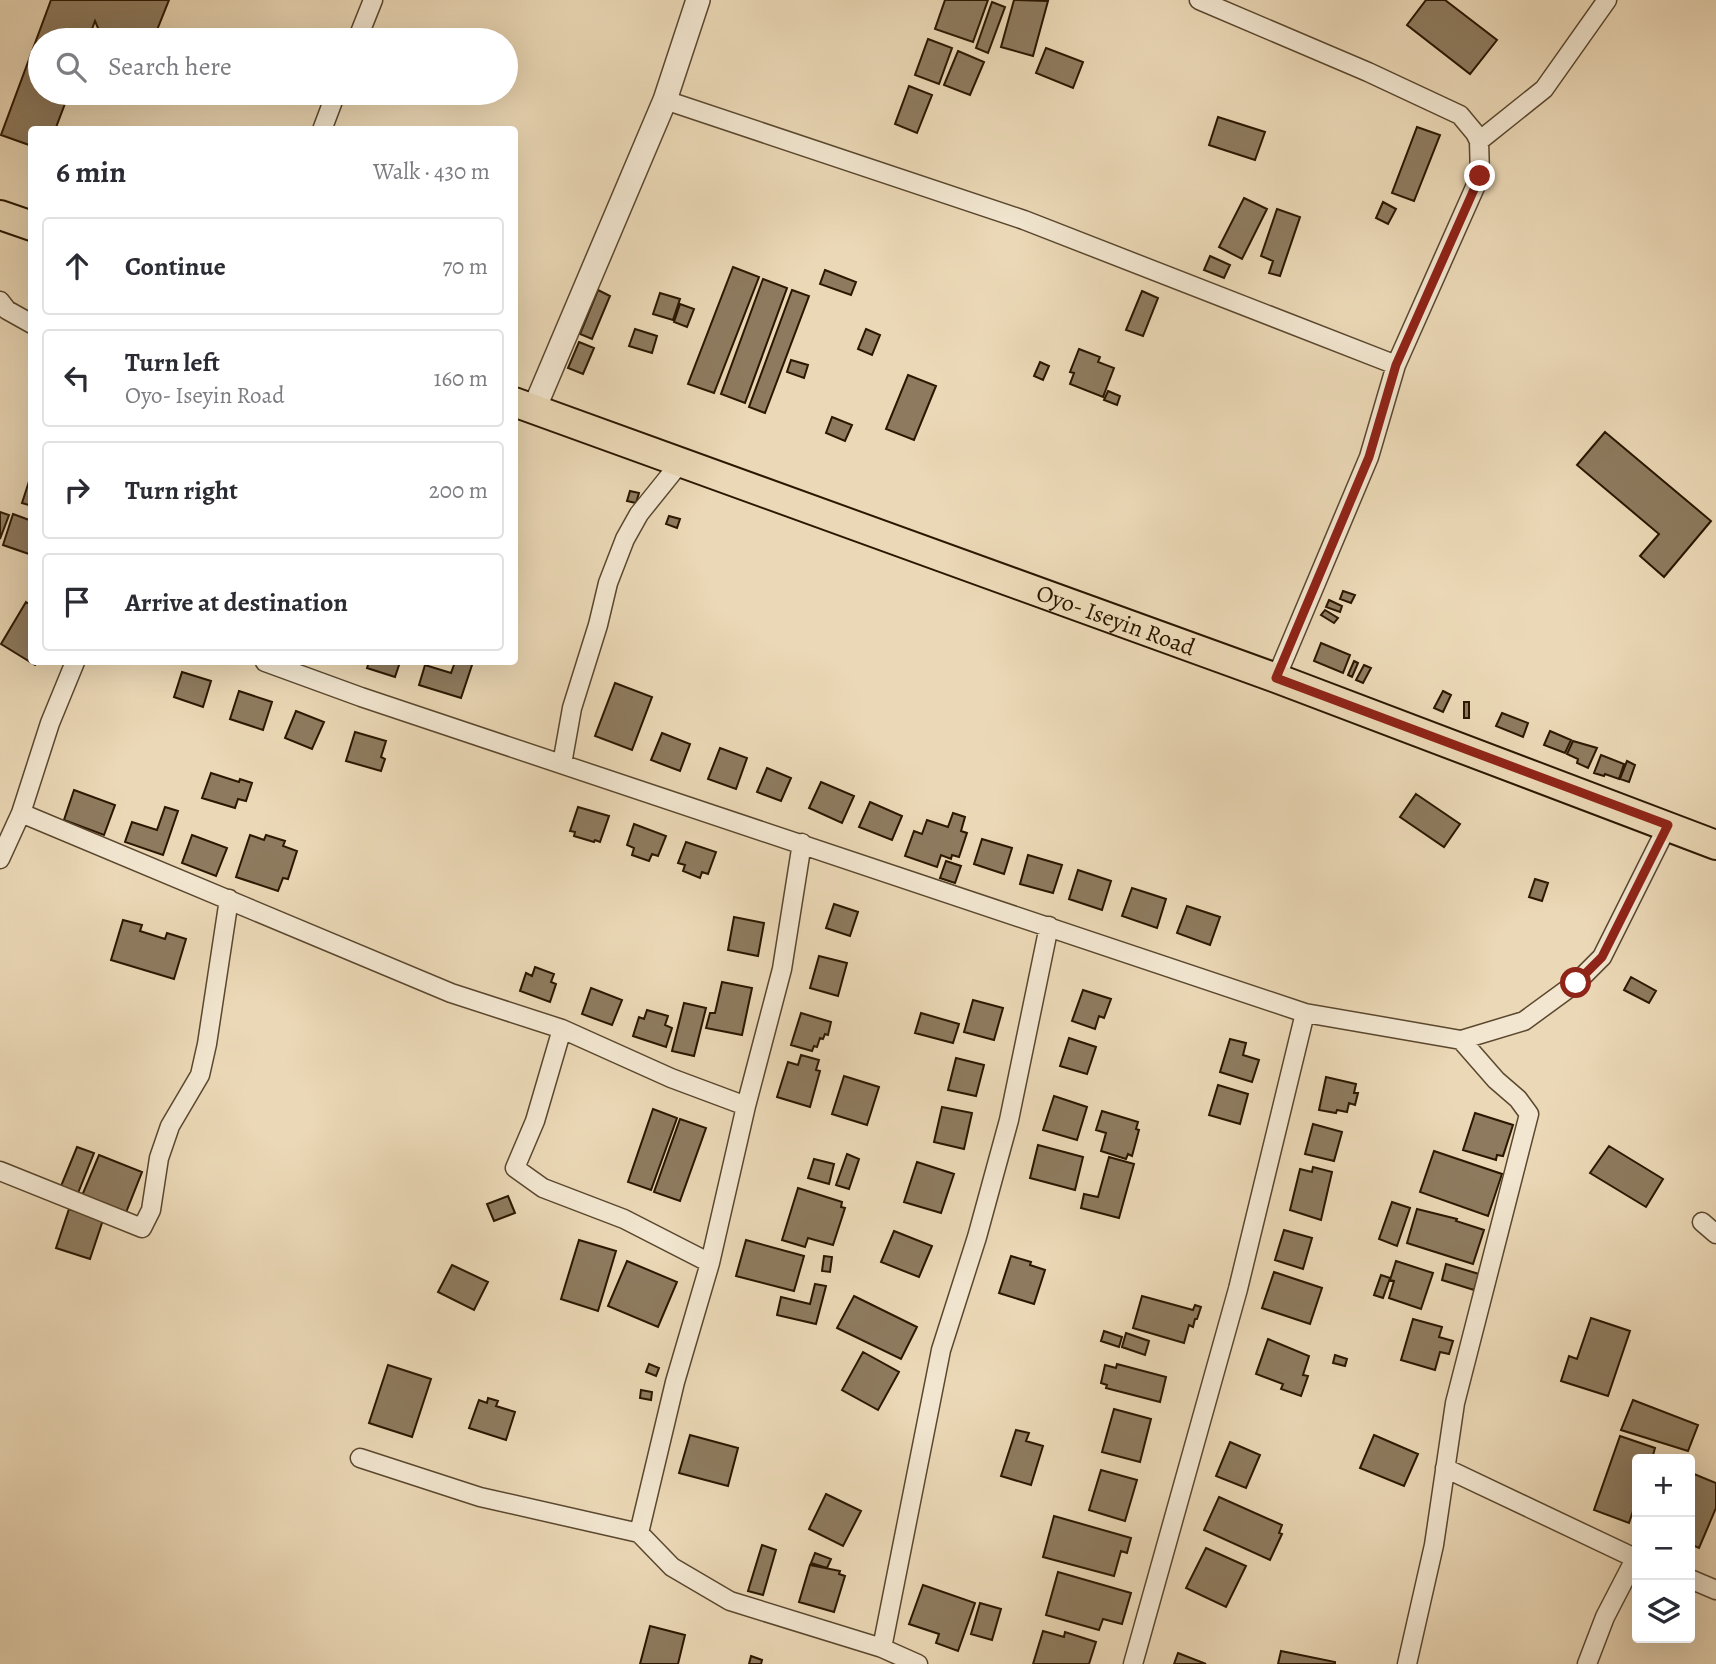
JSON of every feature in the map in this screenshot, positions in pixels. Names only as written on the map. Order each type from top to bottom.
[{"type":"main road","points":[[0,215],[28,225]]},
{"type":"main road","name":"Oyo- Iseyin Road","points":[[524,405],[1276,678],[1716,845]]},
{"type":"street","points":[[362,28],[373,0]]},
{"type":"street","points":[[524,405],[665,100],[698,0]]},
{"type":"street","points":[[1199,0],[1368,72],[1460,115],[1479,141],[1480,176],[1396,365],[1369,457],[1276,678]]},
{"type":"street","points":[[1479,141],[1544,89],[1607,0]]},
{"type":"street","points":[[665,100],[1024,220],[1396,365]]},
{"type":"street","points":[[324,126],[331,105]]},
{"type":"street","points":[[0,301],[7,310],[28,322]]},
{"type":"street","points":[[562,764],[572,708],[608,583],[625,538],[639,514],[680,463]]},
{"type":"street","points":[[0,859],[21,813],[50,723],[74,665]]},
{"type":"street","points":[[273,665],[361,697],[1305,1013],[1461,1040],[1524,1021],[1589,972],[1602,957],[1668,825]]},
{"type":"street","points":[[21,813],[451,993],[562,1029],[671,1078],[746,1106]]},
{"type":"street","points":[[639,1533],[675,1382],[710,1263],[746,1106],[782,969],[802,843]]},
{"type":"street","points":[[0,1171],[142,1228],[151,1210],[159,1158],[170,1126],[200,1075],[229,899]]},
{"type":"street","points":[[882,1647],[941,1350],[977,1237],[1009,1120],[1049,926]]},
{"type":"street","points":[[1133,1664],[1238,1289],[1305,1013]]},
{"type":"street","points":[[562,1029],[535,1121],[515,1168],[543,1188],[624,1219],[710,1263]]},
{"type":"street","points":[[1407,1664],[1434,1545],[1455,1403],[1529,1114],[1461,1040]]},
{"type":"street","points":[[360,1458],[480,1497],[639,1533],[672,1567],[730,1601],[882,1647],[918,1664]]},
{"type":"street","points":[[1445,1468],[1632,1557]]},
{"type":"street","points":[[1587,1664],[1605,1617],[1632,1566]]},
{"type":"street","points":[[1692,1580],[1716,1590]]},
{"type":"building","points":[[51,0],[169,0],[158,28],[98,28],[95,21],[92,28],[41,28]]},
{"type":"building","points":[[945,0],[988,0],[973,42],[935,29]]},
{"type":"building","points":[[1014,0],[1048,1],[1033,56],[1001,47]]},
{"type":"building","points":[[1426,0],[1445,0],[1497,40],[1470,74],[1407,25]]},
{"type":"building","points":[[992,2],[1005,7],[988,53],[976,48]]},
{"type":"building","points":[[928,39],[952,48],[939,84],[915,75]]},
{"type":"building","points":[[1046,48],[1083,62],[1073,88],[1036,73]]},
{"type":"building","points":[[958,51],[984,62],[970,95],[944,85]]},
{"type":"building","points":[[28,62],[28,105],[64,105],[57,126],[28,126],[28,145],[1,135]]},
{"type":"building","points":[[909,86],[932,95],[917,133],[895,124]]},
{"type":"building","points":[[1218,117],[1265,132],[1255,160],[1209,145]]},
{"type":"building","points":[[1417,127],[1440,135],[1414,201],[1392,193]]},
{"type":"building","points":[[1244,198],[1267,209],[1242,259],[1219,247]]},
{"type":"building","points":[[1383,202],[1396,209],[1388,224],[1376,218]]},
{"type":"building","points":[[1277,209],[1300,217],[1280,276],[1269,273],[1273,261],[1261,256]]},
{"type":"building","points":[[1210,256],[1230,265],[1224,278],[1204,270]]},
{"type":"building","points":[[733,267],[759,277],[714,393],[688,384]]},
{"type":"building","points":[[825,270],[856,282],[851,295],[820,284]]},
{"type":"building","points":[[763,279],[787,288],[745,403],[721,394]]},
{"type":"building","points":[[598,290],[610,296],[592,339],[580,334]]},
{"type":"building","points":[[792,290],[809,296],[765,413],[749,407]]},
{"type":"building","points":[[1142,291],[1158,298],[1143,336],[1126,330]]},
{"type":"building","points":[[660,293],[680,299],[673,320],[653,314]]},
{"type":"building","points":[[680,304],[694,309],[687,327],[674,322]]},
{"type":"building","points":[[635,329],[657,336],[652,353],[629,346]]},
{"type":"building","points":[[866,329],[880,335],[872,355],[858,349]]},
{"type":"building","points":[[579,342],[594,348],[583,374],[568,368]]},
{"type":"building","points":[[1079,349],[1100,357],[1098,362],[1114,368],[1103,397],[1070,384],[1074,373],[1070,372]]},
{"type":"building","points":[[791,360],[808,365],[804,378],[787,372]]},
{"type":"building","points":[[1040,362],[1049,366],[1043,380],[1034,376]]},
{"type":"building","points":[[908,375],[936,386],[914,440],[886,429]]},
{"type":"building","points":[[1108,391],[1120,396],[1117,405],[1104,400]]},
{"type":"building","points":[[832,417],[852,425],[845,441],[826,433]]},
{"type":"building","points":[[1605,432],[1711,521],[1664,577],[1640,556],[1659,534],[1577,465]]},
{"type":"building","points":[[28,484],[28,505],[22,503]]},
{"type":"building","points":[[630,491],[639,493],[636,503],[627,501]]},
{"type":"building","points":[[0,512],[9,515],[0,539]]},
{"type":"building","points":[[13,514],[28,520],[28,554],[3,545]]},
{"type":"building","points":[[669,516],[680,519],[677,528],[666,524]]},
{"type":"building","points":[[1343,591],[1355,595],[1351,603],[1340,599]]},
{"type":"building","points":[[1329,600],[1342,606],[1340,612],[1326,607]]},
{"type":"building","points":[[26,602],[28,661],[1,644]]},
{"type":"building","points":[[1325,610],[1338,618],[1334,623],[1321,615]]},
{"type":"building","points":[[1321,643],[1350,655],[1343,673],[1314,661]]},
{"type":"building","points":[[1354,661],[1358,663],[1352,677],[1348,675]]},
{"type":"building","points":[[368,665],[399,665],[395,677],[367,668]]},
{"type":"building","points":[[425,665],[451,673],[454,665],[472,665],[461,698],[419,685]]},
{"type":"building","points":[[1364,665],[1371,668],[1363,683],[1356,680]]},
{"type":"building","points":[[182,672],[211,681],[203,707],[174,697]]},
{"type":"building","points":[[615,683],[652,697],[632,750],[595,736]]},
{"type":"building","points":[[239,691],[272,702],[263,730],[230,719]]},
{"type":"building","points":[[1443,691],[1451,695],[1443,712],[1434,708]]},
{"type":"building","points":[[1464,702],[1469,702],[1469,718],[1464,718]]},
{"type":"building","points":[[296,711],[324,722],[312,749],[285,738]]},
{"type":"building","points":[[1502,713],[1528,723],[1523,737],[1496,726]]},
{"type":"building","points":[[1550,731],[1571,740],[1565,753],[1544,745]]},
{"type":"building","points":[[355,732],[386,741],[381,757],[385,759],[381,771],[346,761]]},
{"type":"building","points":[[662,733],[690,744],[680,771],[651,760]]},
{"type":"building","points":[[1573,741],[1597,748],[1588,768],[1567,754]]},
{"type":"building","points":[[720,748],[747,758],[736,789],[708,779]]},
{"type":"building","points":[[1601,755],[1624,764],[1619,779],[1594,773]]},
{"type":"building","points":[[1627,761],[1635,765],[1629,782],[1620,779]]},
{"type":"building","points":[[767,768],[791,778],[781,801],[757,792]]},
{"type":"building","points":[[211,773],[239,782],[240,779],[252,783],[246,801],[238,799],[235,808],[202,798]]},
{"type":"building","points":[[821,782],[854,796],[842,823],[809,808]]},
{"type":"building","points":[[74,790],[115,805],[104,835],[64,820]]},
{"type":"building","points":[[1416,794],[1460,824],[1444,847],[1400,817]]},
{"type":"building","points":[[870,802],[902,816],[892,840],[859,827]]},
{"type":"building","points":[[165,807],[178,811],[163,855],[125,842],[132,822],[157,830]]},
{"type":"building","points":[[578,807],[609,816],[600,842],[574,836],[575,832],[570,831]]},
{"type":"building","points":[[953,813],[965,817],[961,831],[967,833],[959,857],[952,855],[951,859],[941,855],[937,867],[905,856],[914,831],[922,834],[927,820],[948,827]]},
{"type":"building","points":[[634,824],[666,836],[658,856],[652,854],[649,861],[632,855],[634,848],[627,845]]},
{"type":"building","points":[[192,835],[227,848],[216,876],[182,863]]},
{"type":"building","points":[[250,835],[264,840],[266,835],[285,841],[283,846],[297,851],[288,879],[283,878],[278,891],[236,877]]},
{"type":"building","points":[[982,839],[1012,848],[1004,874],[974,864]]},
{"type":"building","points":[[686,842],[716,852],[708,874],[702,872],[700,878],[683,871],[685,865],[678,863]]},
{"type":"building","points":[[1028,855],[1062,865],[1053,893],[1020,884]]},
{"type":"building","points":[[946,861],[961,866],[955,883],[940,878]]},
{"type":"building","points":[[1078,870],[1111,881],[1102,910],[1069,899]]},
{"type":"building","points":[[1535,879],[1548,883],[1542,901],[1529,897]]},
{"type":"building","points":[[1132,888],[1166,899],[1157,928],[1122,916]]},
{"type":"building","points":[[834,904],[858,912],[850,936],[826,928]]},
{"type":"building","points":[[1187,906],[1220,917],[1210,945],[1177,933]]},
{"type":"building","points":[[734,917],[764,923],[758,956],[728,950]]},
{"type":"building","points":[[123,920],[142,925],[140,931],[165,939],[167,933],[186,939],[174,979],[111,960]]},
{"type":"building","points":[[819,956],[847,963],[838,996],[810,988]]},
{"type":"building","points":[[535,967],[554,974],[551,982],[556,984],[550,1002],[520,991],[526,973],[532,976]]},
{"type":"building","points":[[1631,977],[1656,991],[1649,1003],[1624,990]]},
{"type":"building","points":[[722,982],[752,988],[742,1035],[706,1028],[710,1013],[715,1013]]},
{"type":"building","points":[[591,988],[622,1000],[612,1025],[582,1014]]},
{"type":"building","points":[[1083,990],[1111,999],[1104,1018],[1099,1016],[1095,1029],[1072,1021]]},
{"type":"building","points":[[973,1000],[1003,1008],[994,1040],[964,1032]]},
{"type":"building","points":[[684,1003],[706,1008],[694,1056],[672,1051]]},
{"type":"building","points":[[647,1010],[668,1016],[665,1025],[672,1028],[666,1047],[633,1036],[639,1017],[644,1019]]},
{"type":"building","points":[[801,1013],[831,1022],[828,1035],[820,1038],[817,1047],[814,1046],[812,1051],[791,1045]]},
{"type":"building","points":[[921,1013],[959,1024],[953,1043],[915,1033]]},
{"type":"building","points":[[1069,1038],[1096,1047],[1087,1074],[1060,1066]]},
{"type":"building","points":[[1230,1039],[1246,1043],[1243,1055],[1259,1060],[1252,1082],[1220,1072]]},
{"type":"building","points":[[801,1055],[819,1060],[816,1070],[820,1071],[810,1107],[777,1097],[788,1062],[798,1065]]},
{"type":"building","points":[[956,1058],[984,1065],[976,1096],[948,1090]]},
{"type":"building","points":[[844,1076],[879,1087],[867,1125],[832,1114]]},
{"type":"building","points":[[1326,1077],[1356,1084],[1354,1093],[1358,1093],[1355,1105],[1349,1103],[1347,1112],[1319,1110]]},
{"type":"building","points":[[1218,1085],[1248,1094],[1240,1124],[1209,1115]]},
{"type":"building","points":[[1054,1096],[1087,1107],[1077,1140],[1043,1130]]},
{"type":"building","points":[[942,1107],[972,1113],[964,1149],[934,1142]]},
{"type":"building","points":[[653,1109],[677,1118],[651,1190],[628,1182]]},
{"type":"building","points":[[1102,1111],[1138,1122],[1136,1129],[1139,1130],[1132,1156],[1128,1154],[1126,1159],[1101,1151],[1106,1133],[1096,1130]]},
{"type":"building","points":[[1475,1113],[1513,1125],[1503,1156],[1497,1155],[1496,1160],[1463,1150]]},
{"type":"building","points":[[680,1119],[706,1128],[680,1201],[654,1192]]},
{"type":"building","points":[[1313,1124],[1342,1132],[1334,1161],[1305,1154]]},
{"type":"building","points":[[1038,1145],[1083,1157],[1075,1190],[1030,1178]]},
{"type":"building","points":[[1609,1146],[1663,1179],[1646,1207],[1590,1173]]},
{"type":"building","points":[[77,1147],[94,1153],[76,1198],[59,1191]]},
{"type":"building","points":[[1434,1151],[1502,1174],[1488,1216],[1420,1192]]},
{"type":"building","points":[[847,1154],[859,1159],[849,1189],[836,1185]]},
{"type":"building","points":[[99,1155],[142,1172],[125,1215],[81,1198]]},
{"type":"building","points":[[1109,1157],[1134,1164],[1119,1218],[1081,1208],[1084,1194],[1098,1197]]},
{"type":"building","points":[[814,1159],[834,1164],[829,1184],[808,1178]]},
{"type":"building","points":[[917,1162],[954,1174],[941,1213],[904,1202]]},
{"type":"building","points":[[1313,1167],[1332,1172],[1321,1220],[1290,1210],[1300,1169],[1312,1172]]},
{"type":"building","points":[[798,1188],[842,1202],[841,1207],[845,1208],[833,1245],[808,1238],[805,1247],[782,1240]]},
{"type":"building","points":[[508,1196],[515,1213],[494,1221],[487,1204]]},
{"type":"building","points":[[1392,1202],[1410,1208],[1397,1246],[1379,1239]]},
{"type":"building","points":[[69,1209],[103,1220],[90,1259],[56,1248]]},
{"type":"building","points":[[1417,1209],[1457,1219],[1456,1221],[1484,1230],[1473,1264],[1407,1243]]},
{"type":"building","points":[[1284,1230],[1312,1238],[1303,1269],[1275,1260]]},
{"type":"building","points":[[894,1231],[932,1246],[919,1277],[881,1262]]},
{"type":"building","points":[[579,1240],[616,1251],[598,1311],[561,1299]]},
{"type":"building","points":[[746,1240],[804,1256],[794,1291],[736,1276]]},
{"type":"building","points":[[824,1256],[832,1257],[830,1272],[822,1271]]},
{"type":"building","points":[[1011,1256],[1045,1270],[1034,1304],[999,1293]]},
{"type":"building","points":[[627,1261],[677,1282],[658,1327],[608,1306]]},
{"type":"building","points":[[1396,1261],[1433,1273],[1421,1309],[1389,1298],[1394,1281],[1390,1280]]},
{"type":"building","points":[[1446,1264],[1479,1274],[1474,1290],[1442,1280]]},
{"type":"building","points":[[452,1265],[488,1282],[474,1310],[438,1292]]},
{"type":"building","points":[[1274,1272],[1322,1288],[1310,1324],[1262,1308]]},
{"type":"building","points":[[1381,1275],[1390,1278],[1383,1298],[1374,1295]]},
{"type":"building","points":[[815,1284],[826,1286],[816,1324],[777,1315],[781,1297],[810,1304]]},
{"type":"building","points":[[854,1296],[917,1327],[901,1359],[837,1328]]},
{"type":"building","points":[[1142,1296],[1193,1310],[1195,1305],[1201,1307],[1193,1327],[1189,1325],[1184,1343],[1133,1328]]},
{"type":"building","points":[[1591,1318],[1630,1331],[1608,1396],[1561,1381],[1569,1356],[1577,1359]]},
{"type":"building","points":[[1413,1319],[1442,1327],[1439,1337],[1453,1341],[1449,1354],[1440,1352],[1435,1370],[1401,1360]]},
{"type":"building","points":[[1104,1331],[1122,1337],[1119,1347],[1101,1341]]},
{"type":"building","points":[[1126,1333],[1149,1341],[1145,1355],[1122,1347]]},
{"type":"building","points":[[1268,1339],[1309,1356],[1303,1375],[1308,1376],[1301,1396],[1281,1389],[1283,1384],[1256,1374]]},
{"type":"building","points":[[863,1352],[899,1372],[878,1410],[842,1390]]},
{"type":"building","points":[[1335,1355],[1347,1359],[1345,1366],[1333,1363]]},
{"type":"building","points":[[649,1364],[659,1368],[656,1376],[646,1372]]},
{"type":"building","points":[[1117,1364],[1166,1377],[1160,1402],[1106,1388],[1107,1385],[1101,1383],[1105,1365],[1116,1368]]},
{"type":"building","points":[[388,1365],[431,1379],[412,1437],[369,1423]]},
{"type":"building","points":[[641,1390],[652,1392],[651,1400],[640,1398]]},
{"type":"building","points":[[488,1398],[498,1401],[496,1406],[515,1412],[506,1440],[469,1428],[479,1400],[487,1403]]},
{"type":"building","points":[[1633,1400],[1698,1425],[1688,1451],[1621,1430]]},
{"type":"building","points":[[1114,1409],[1151,1419],[1140,1462],[1102,1452]]},
{"type":"building","points":[[1016,1430],[1029,1433],[1026,1441],[1043,1446],[1031,1485],[1001,1476]]},
{"type":"building","points":[[690,1435],[738,1448],[728,1486],[679,1473]]},
{"type":"building","points":[[1374,1435],[1418,1454],[1404,1486],[1360,1468]]},
{"type":"building","points":[[1620,1436],[1655,1448],[1653,1454],[1632,1454],[1632,1514],[1629,1523],[1594,1510]]},
{"type":"building","points":[[1230,1442],[1260,1455],[1246,1488],[1216,1476]]},
{"type":"building","points":[[1101,1470],[1137,1480],[1125,1521],[1089,1510]]},
{"type":"building","points":[[1695,1474],[1716,1483],[1716,1508],[1699,1548],[1695,1546]]},
{"type":"building","points":[[826,1494],[861,1511],[843,1546],[809,1529]]},
{"type":"building","points":[[1219,1497],[1282,1525],[1279,1533],[1282,1534],[1270,1560],[1204,1530]]},
{"type":"building","points":[[1054,1516],[1131,1538],[1127,1553],[1121,1551],[1114,1576],[1043,1557]]},
{"type":"building","points":[[762,1545],[776,1550],[763,1595],[748,1591]]},
{"type":"building","points":[[1206,1548],[1246,1566],[1226,1607],[1186,1588]]},
{"type":"building","points":[[815,1553],[831,1559],[827,1568],[811,1563]]},
{"type":"building","points":[[810,1565],[840,1571],[839,1574],[845,1576],[834,1612],[799,1602]]},
{"type":"building","points":[[1058,1572],[1131,1593],[1122,1624],[1103,1619],[1099,1630],[1046,1615]]},
{"type":"building","points":[[923,1585],[975,1603],[958,1651],[936,1643],[939,1634],[909,1624]]},
{"type":"building","points":[[980,1603],[1001,1609],[992,1640],[971,1634]]},
{"type":"building","points":[[650,1626],[685,1635],[678,1664],[640,1664]]},
{"type":"building","points":[[1043,1631],[1064,1637],[1065,1632],[1096,1642],[1089,1664],[1033,1664]]},
{"type":"building","points":[[1281,1651],[1335,1662],[1335,1664],[1278,1664]]},
{"type":"building","points":[[1178,1653],[1206,1664],[1174,1664]]},
{"type":"building","points":[[751,1656],[762,1660],[761,1664],[749,1664]]},
{"type":"route","points":[[1480,176],[1396,365],[1369,457],[1276,678],[1668,825],[1602,957],[1576,983]]}]
